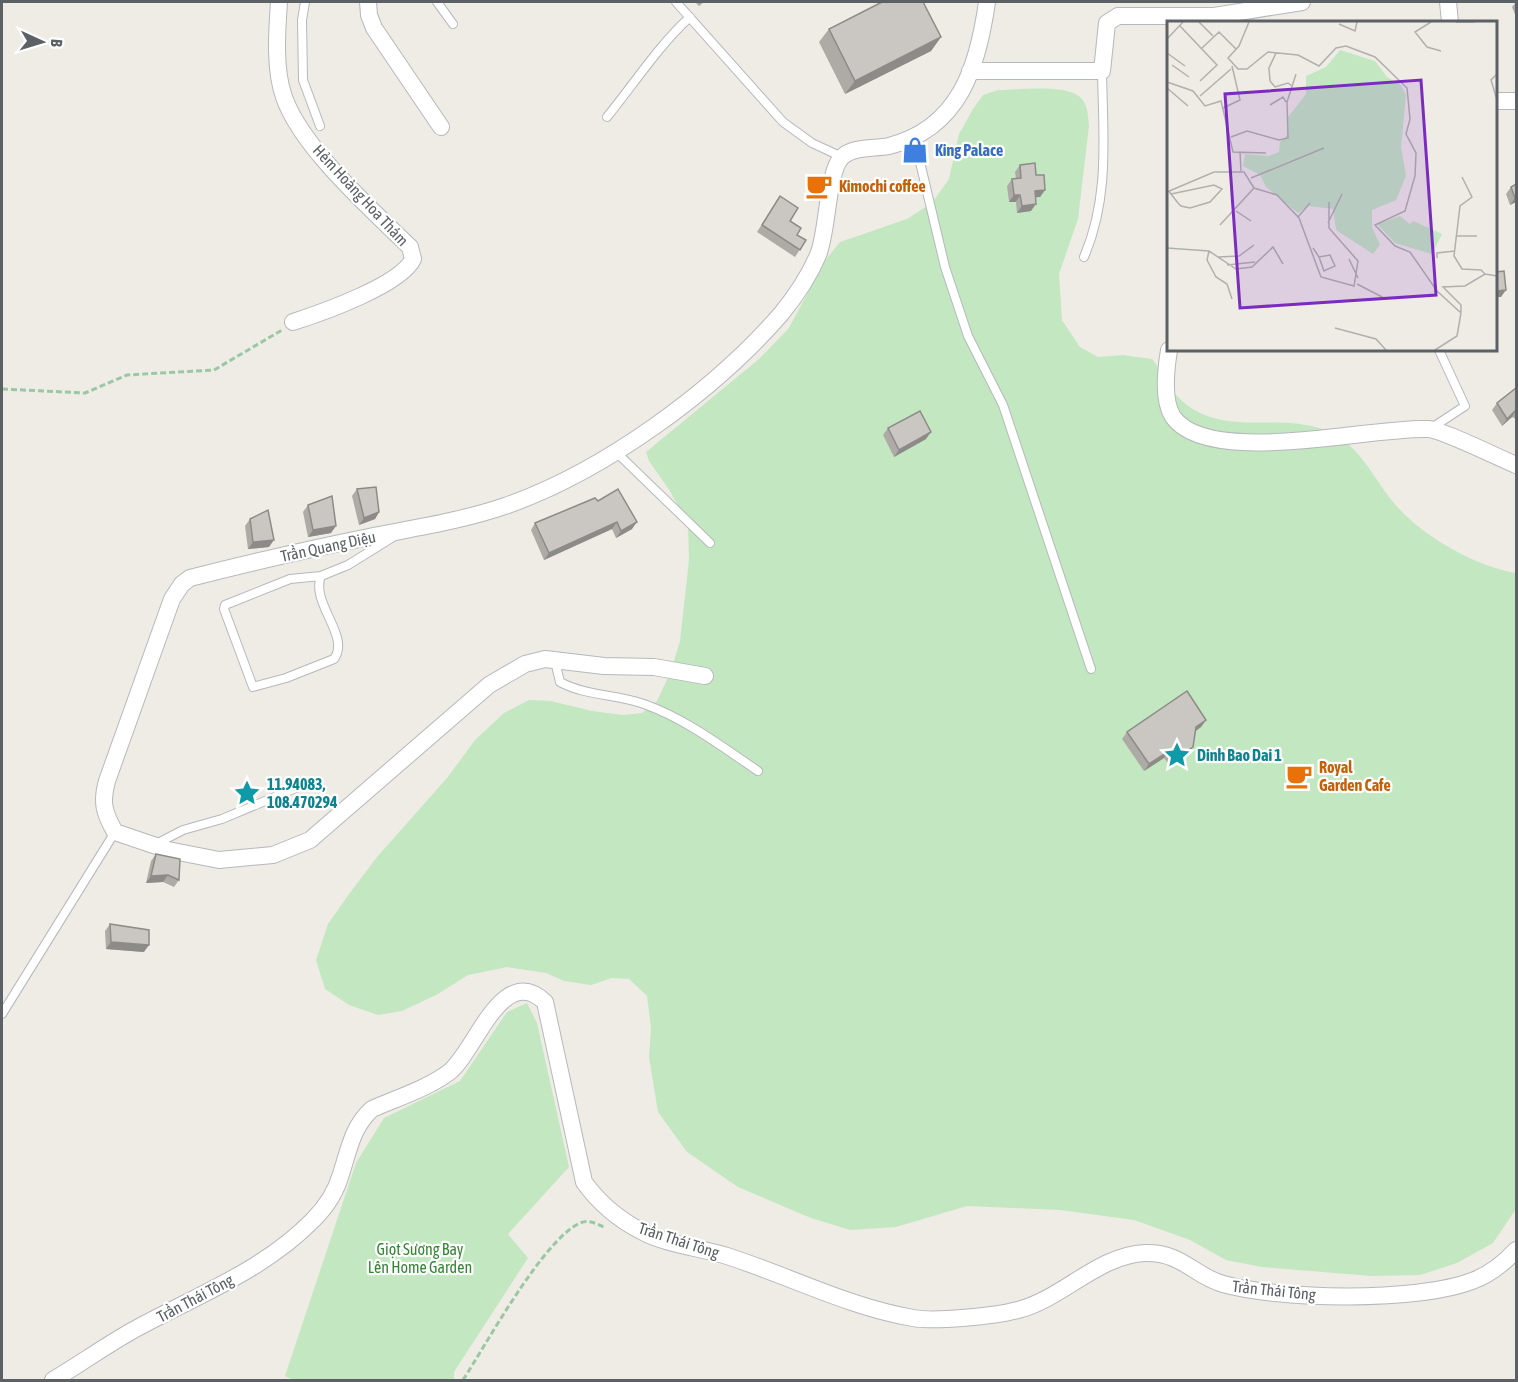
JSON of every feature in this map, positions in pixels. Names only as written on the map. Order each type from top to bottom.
[{"type":"street","name":"Hẻm Hoàng Hoa Thám","points":[[279,2],[280,82],[285,99],[321,156],[410,247],[413,259],[408,267],[386,284],[327,311],[293,322]]},
{"type":"street","points":[[368,2],[369,15],[374,28],[441,127]]},
{"type":"street","points":[[842,157],[855,150],[888,146],[914,137],[943,118],[960,95],[970,70],[982,36],[987,2]]},
{"type":"street","points":[[970,70],[1102,71],[1107,23],[1118,16],[1216,19],[1302,2]]},
{"type":"street","points":[[1448,2],[1449,21]]},
{"type":"street","points":[[1497,101],[1516,101]]},
{"type":"street","name":"Trần Quang Diệu","points":[[115,832],[105,815],[103,798],[171,599],[182,584],[190,578],[260,560],[403,531],[504,506],[560,484],[616,452],[685,402],[747,349],[800,289],[819,254],[829,213],[833,171],[842,157]]},
{"type":"street","points":[[1169,351],[1167,378],[1169,408],[1183,426],[1206,436],[1241,442],[1315,441],[1361,434],[1430,429],[1516,465]]},
{"type":"street","points":[[115,832],[152,846],[219,860],[256,858],[290,849],[310,840],[489,686],[538,659],[654,667],[705,676]]},
{"type":"street","name":"Trần Thái Tông","points":[[53,1380],[138,1328],[221,1287],[311,1222],[333,1194],[355,1128],[363,1117],[372,1109],[449,1072],[460,1061],[499,1002],[510,995],[524,993],[536,994],[545,1002],[584,1182],[603,1205],[643,1232],[725,1255],[843,1298],[913,1318],[948,1318],[1019,1310],[1049,1298],[1124,1257],[1144,1253],[1164,1255],[1186,1262],[1220,1283],[1249,1289],[1351,1297],[1422,1292],[1458,1285],[1491,1271],[1516,1250]]},
{"type":"lane","points":[[305,2],[302,20],[303,80],[320,126]]},
{"type":"lane","points":[[438,2],[453,24]]},
{"type":"lane","points":[[676,2],[783,122],[812,143],[842,157]]},
{"type":"lane","points":[[607,117],[658,54],[669,36],[690,17]]},
{"type":"lane","points":[[1084,257],[1094,233],[1101,197],[1102,71]]},
{"type":"lane","points":[[914,137],[940,246],[968,336],[1003,405],[1091,669]]},
{"type":"lane","points":[[1430,429],[1465,406],[1439,351]]},
{"type":"lane","points":[[616,452],[710,543]]},
{"type":"lane","points":[[321,576],[318,584],[319,594],[335,633],[338,654],[331,661],[263,686],[253,687],[224,609],[225,605],[290,579],[321,576],[348,565],[403,531]]},
{"type":"lane","points":[[555,661],[560,681],[577,691],[642,703],[689,724],[758,771]]},
{"type":"lane","points":[[152,846],[183,830],[222,819],[296,788]]},
{"type":"lane","points":[[2,1014],[115,832]]},
{"type":"path","points":[[2,389],[85,393],[128,375],[214,370],[293,322]]},
{"type":"path","points":[[463,1380],[552,1246],[581,1223],[591,1221],[614,1230]]},
{"type":"green space","points":[[1043,88],[1066,91],[1082,99],[1087,108],[1089,126],[1078,219],[1059,274],[1062,320],[1080,347],[1098,357],[1123,355],[1152,359],[1181,400],[1197,411],[1214,418],[1307,425],[1337,435],[1364,461],[1393,502],[1418,526],[1466,556],[1483,564],[1516,573],[1516,1209],[1493,1243],[1457,1263],[1420,1275],[1371,1276],[1262,1267],[1226,1260],[1190,1240],[1134,1220],[1060,1210],[967,1206],[896,1227],[850,1230],[811,1218],[738,1187],[687,1152],[658,1112],[649,1057],[651,1028],[647,996],[629,979],[612,978],[591,985],[564,981],[546,973],[507,967],[468,975],[438,994],[402,1011],[378,1015],[349,1005],[325,989],[316,960],[328,924],[377,857],[447,778],[475,740],[504,713],[529,700],[551,701],[592,711],[623,715],[642,713],[657,701],[671,671],[680,641],[689,560],[688,525],[670,491],[649,461],[646,452],[759,359],[789,328],[824,262],[840,242],[907,219],[932,203],[949,179],[959,134],[973,109],[983,95],[998,90]]},
{"type":"green space","name":"Giọt Sương Bay Lên Home Garden","points":[[527,1003],[537,1023],[569,1167],[508,1234],[528,1258],[454,1372],[454,1380],[293,1380],[285,1376],[356,1163],[384,1118],[460,1081],[507,1012]]},
{"type":"building","points":[[882,2],[923,2],[941,37],[855,81],[829,29]]},
{"type":"building","points":[[1035,163],[1036,175],[1044,175],[1045,190],[1035,191],[1036,204],[1022,206],[1020,195],[1014,195],[1012,179],[1021,178],[1020,165]]},
{"type":"building","points":[[1516,184],[1516,197],[1515,198],[1511,187]]},
{"type":"building","points":[[780,196],[798,208],[790,221],[801,228],[797,235],[806,240],[800,250],[762,225]]},
{"type":"building","points":[[1504,271],[1506,290],[1497,291],[1497,272]]},
{"type":"building","points":[[1516,388],[1516,410],[1507,419],[1497,403]]},
{"type":"building","points":[[920,411],[931,432],[899,450],[888,428]]},
{"type":"building","points":[[376,487],[379,512],[364,518],[357,489]]},
{"type":"building","points":[[618,489],[637,522],[621,531],[617,522],[549,553],[535,523],[595,498],[598,501]]},
{"type":"building","points":[[332,496],[336,526],[313,530],[308,505]]},
{"type":"building","points":[[268,510],[274,540],[253,542],[250,519]]},
{"type":"building","points":[[1187,691],[1206,720],[1196,727],[1193,747],[1175,759],[1169,751],[1149,764],[1127,732]]},
{"type":"building","points":[[156,854],[180,859],[179,880],[168,875],[151,876]]},
{"type":"building","points":[[110,924],[149,930],[149,945],[111,942]]},
{"type":"place","name":"King Palace","points":[[915,150]]},
{"type":"place","name":"Kimochi coffee","points":[[819,186]]},
{"type":"place","name":"Dinh Bao Dai 1","points":[[1177,755]]},
{"type":"place","name":"Royal Garden Cafe","points":[[1299,776]]},
{"type":"place","name":"11.94083, 108.470294","points":[[247,793]]}]
